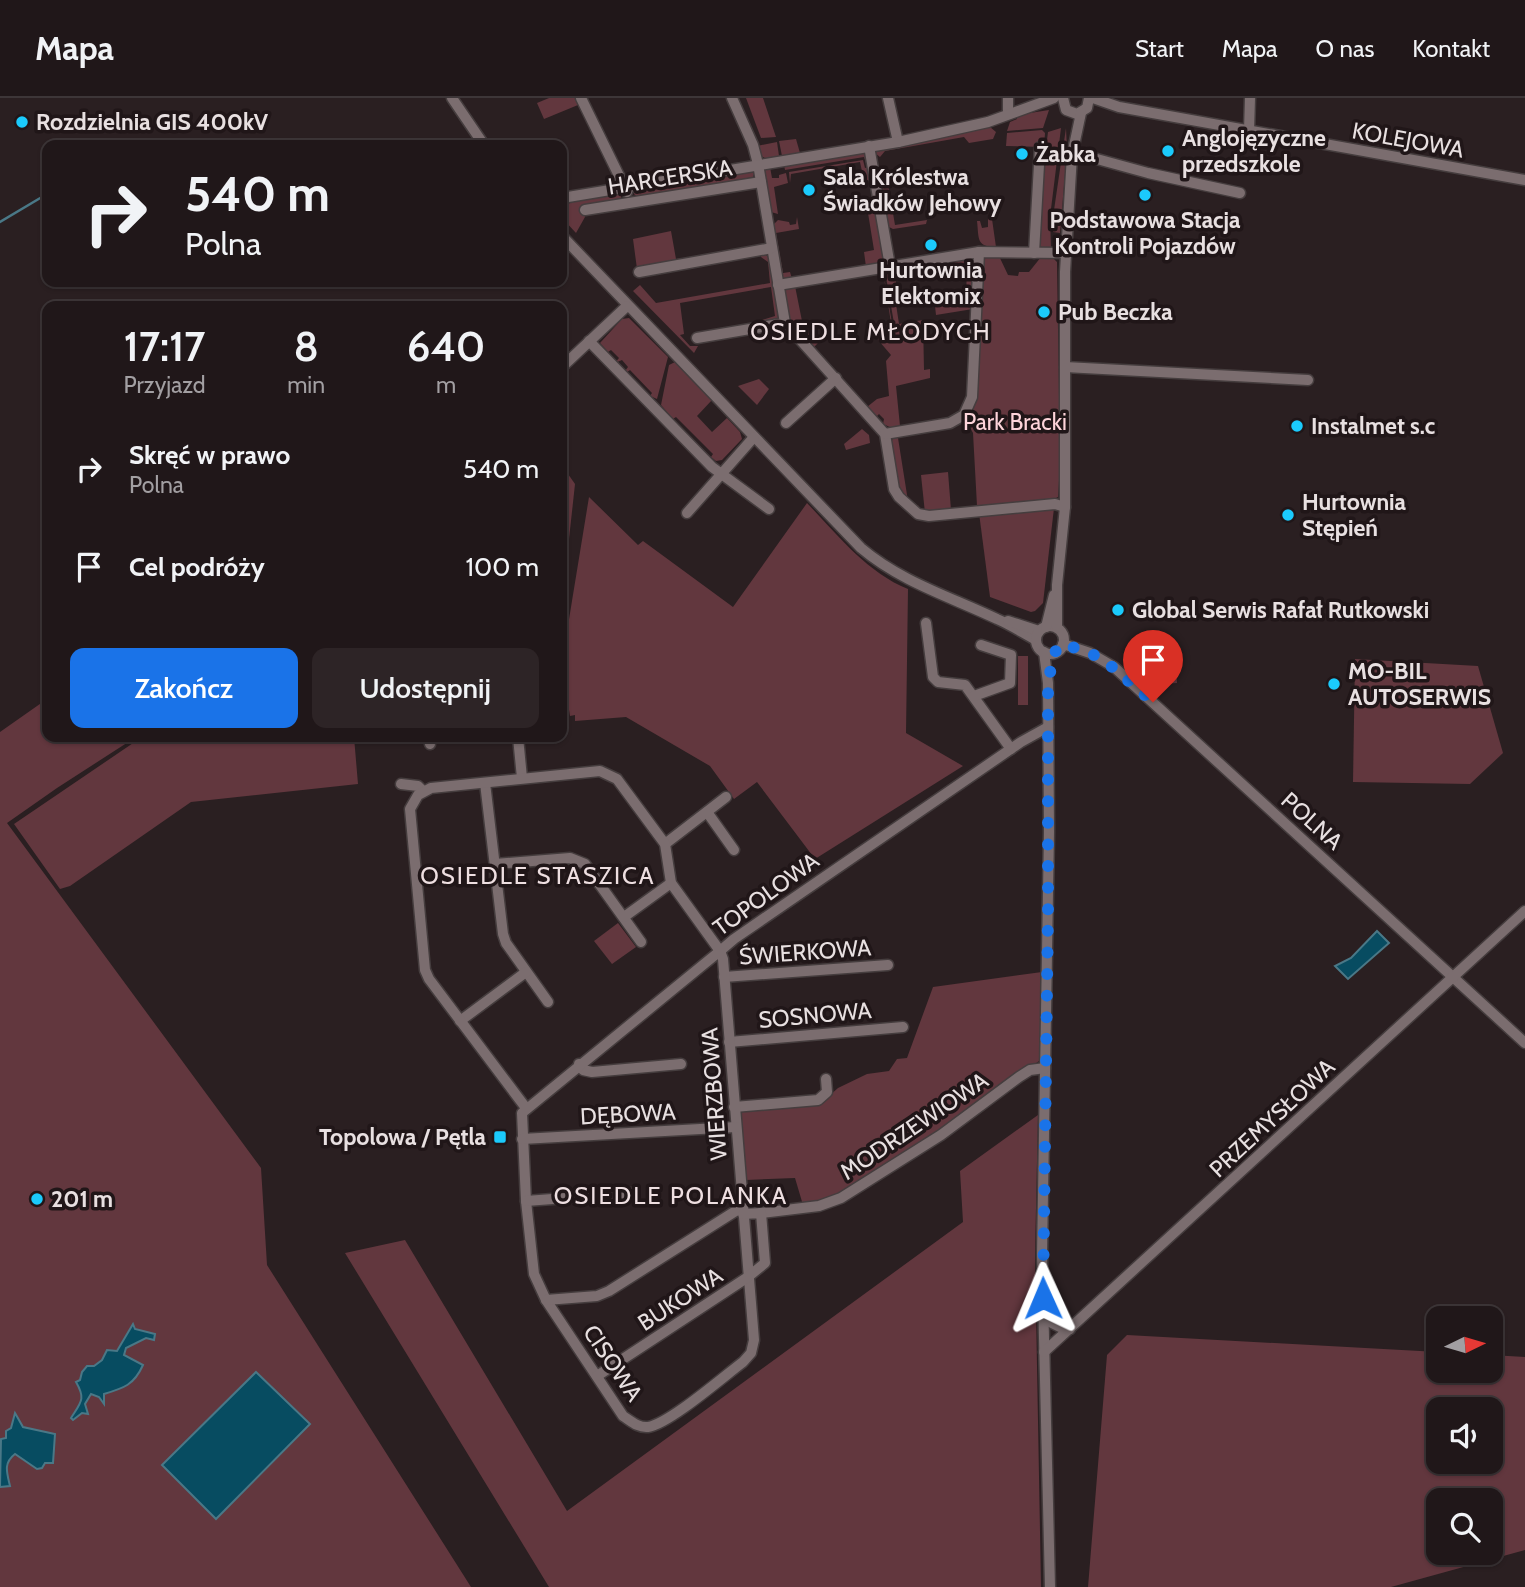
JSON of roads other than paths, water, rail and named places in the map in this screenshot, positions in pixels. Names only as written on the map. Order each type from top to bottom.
[{"type":"street","points":[[452,98],[481,140]]},
{"type":"street","points":[[582,98],[626,187],[629,201]]},
{"type":"street","points":[[732,98],[753,145],[758,164],[785,323],[885,434],[894,489],[906,506],[918,514],[929,516],[1055,504],[1065,507]]},
{"type":"street","points":[[888,98],[898,142]]},
{"type":"street","points":[[1008,98],[1008,113]]},
{"type":"street","points":[[567,197],[898,142],[988,122],[1054,98]]},
{"type":"street","points":[[1249,131],[1250,98]]},
{"type":"street","points":[[1072,151],[1088,104]]},
{"type":"street","name":"KOLEJOWA","points":[[1026,107],[1088,104],[1119,107],[1525,180]]},
{"type":"street","points":[[1049,653],[1038,647],[1057,585],[1065,507],[1066,253],[1072,151],[1065,106]]},
{"type":"street","points":[[869,146],[890,266]]},
{"type":"street","points":[[1034,253],[1040,148]]},
{"type":"street","points":[[1072,151],[1148,173],[1240,194]]},
{"type":"street","name":"HARCERSKA","points":[[585,210],[761,182]]},
{"type":"street","points":[[567,241],[874,559],[903,578],[1001,620],[1063,635],[1063,644],[1049,653]]},
{"type":"street","points":[[639,272],[772,248]]},
{"type":"street","points":[[778,285],[979,252],[1066,253]]},
{"type":"street","points":[[885,434],[950,423],[964,415],[972,397],[979,252]]},
{"type":"street","points":[[567,362],[627,306]]},
{"type":"street","points":[[697,338],[785,323]]},
{"type":"street","points":[[589,341],[712,467],[769,509]]},
{"type":"street","points":[[1065,367],[1308,380]]},
{"type":"street","points":[[786,423],[836,378]]},
{"type":"street","points":[[687,513],[754,437]]},
{"type":"street","points":[[926,623],[933,677],[938,682],[965,685],[1011,749]]},
{"type":"street","name":"POLNA","points":[[1063,644],[1094,654],[1114,667],[1525,1043]]},
{"type":"street","points":[[974,696],[1010,683],[1011,655],[982,645]]},
{"type":"street","points":[[1049,653],[1042,1255],[1050,1587]]},
{"type":"street","name":"TOPOLOWA","points":[[524,1110],[720,951],[808,887],[1011,749],[1048,727]]},
{"type":"street","points":[[518,742],[522,778]]},
{"type":"street","points":[[524,1110],[425,970],[409,813],[414,800],[423,791],[600,771],[617,779],[665,844],[671,883],[720,951]]},
{"type":"street","points":[[485,783],[503,934],[506,943],[548,1002]]},
{"type":"street","points":[[401,784],[418,786],[423,791]]},
{"type":"street","points":[[665,844],[726,797]]},
{"type":"street","points":[[707,812],[734,850]]},
{"type":"street","points":[[495,864],[570,858],[585,864],[641,942]]},
{"type":"street","points":[[624,917],[671,883]]},
{"type":"street","name":"PRZEMYSŁOWA","points":[[1044,1352],[1525,911]]},
{"type":"street","name":"WIERZBOWA","points":[[720,951],[748,1277]]},
{"type":"street","name":"ŚWIERKOWA","points":[[724,977],[888,965]]},
{"type":"street","points":[[460,1021],[526,972]]},
{"type":"street","name":"SOSNOWA","points":[[729,1042],[903,1027]]},
{"type":"street","points":[[579,1064],[583,1070],[592,1072],[681,1064]]},
{"type":"street","name":"MODRZEWIOWA","points":[[742,1210],[761,1213],[819,1206],[841,1198],[941,1135],[1019,1077],[1030,1070],[1045,1068]]},
{"type":"street","points":[[734,1107],[818,1100],[827,1092],[826,1079]]},
{"type":"street","name":"CISOWA","points":[[524,1110],[522,1139],[534,1274],[546,1300],[623,1416],[636,1425],[648,1427],[667,1419],[743,1362],[751,1353],[754,1340],[748,1277]]},
{"type":"street","name":"DĘBOWA","points":[[522,1139],[736,1127]]},
{"type":"street","points":[[526,1201],[632,1193]]},
{"type":"street","points":[[546,1300],[597,1296],[609,1291],[742,1210]]},
{"type":"street","points":[[748,1277],[765,1264],[761,1213]]},
{"type":"street","name":"BUKOWA","points":[[597,1376],[748,1277]]},
{"type":"street","points":[[1044,1319],[1060,1328],[1070,1329]]},
{"type":"water","points":[[1377,931],[1389,943],[1348,979],[1335,966],[1351,958]]},
{"type":"water","points":[[133,1324],[135,1329],[155,1334],[154,1340],[146,1338],[126,1348],[124,1355],[143,1365],[140,1372],[128,1385],[104,1394],[104,1404],[99,1397],[91,1394],[85,1404],[88,1414],[82,1413],[73,1420],[71,1418],[81,1400],[76,1382],[80,1380],[82,1372],[87,1366],[94,1366],[102,1360],[107,1350],[117,1351]]},
{"type":"water","points":[[256,1372],[310,1424],[216,1519],[162,1465]]},
{"type":"water","points":[[15,1413],[23,1427],[55,1434],[53,1463],[45,1463],[42,1468],[37,1469],[15,1454],[7,1465],[10,1486],[0,1487],[1,1439],[6,1438],[6,1431],[11,1428]]},
{"type":"waterway","points":[[0,222],[42,197]]},
{"type":"place","name":"Rozdzielnia GIS 400kV","points":[[22,122]]},
{"type":"place","name":"Anglojęzyczne przedszkole","points":[[1168,151]]},
{"type":"place","name":"Żabka","points":[[1022,154]]},
{"type":"place","name":"Sala Królestwa Świadków Jehowy","points":[[809,190]]},
{"type":"place","name":"Podstawowa Stacja Kontroli Pojazdów","points":[[1145,195]]},
{"type":"place","name":"Hurtownia Elektomix","points":[[931,245]]},
{"type":"place","name":"Pub Beczka","points":[[1044,312]]},
{"type":"place","name":"Instalmet s.c","points":[[1297,426]]},
{"type":"place","name":"Hurtownia Stępień","points":[[1288,515]]},
{"type":"place","name":"Global Serwis Rafał Rutkowski","points":[[1118,610]]},
{"type":"place","name":"MO-BIL AUTOSERWIS","points":[[1334,684]]},
{"type":"place","name":"Topolowa / Pętla","points":[[500,1137]]},
{"type":"place","name":"201 m","points":[[37,1199]]},
{"type":"district","name":"OSIEDLE MŁODYCH","points":[[871,332]]},
{"type":"district","name":"OSIEDLE STASZICA","points":[[538,876]]},
{"type":"district","name":"OSIEDLE POLANKA","points":[[671,1196]]},
{"type":"park label","name":"Park Bracki","points":[[1015,422]]}]
